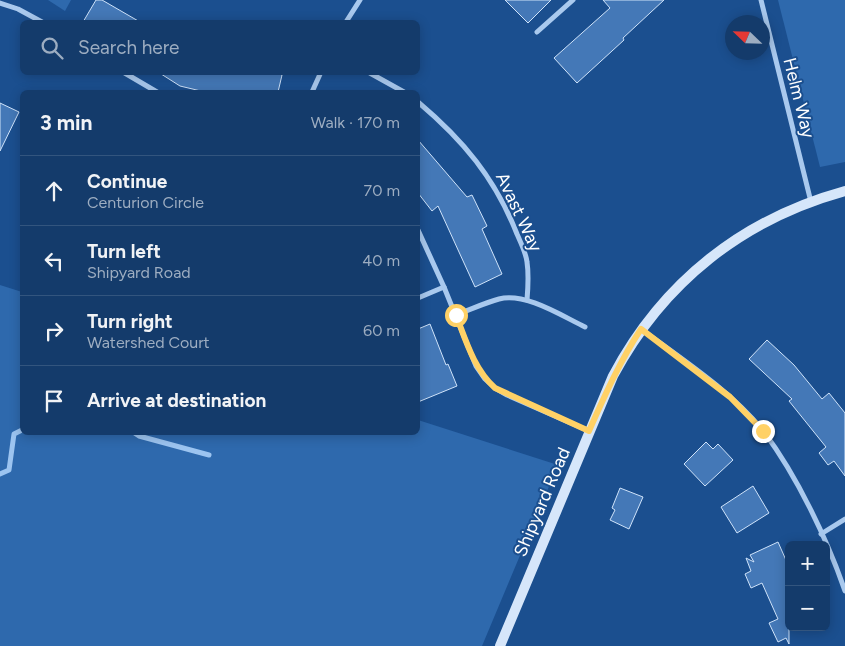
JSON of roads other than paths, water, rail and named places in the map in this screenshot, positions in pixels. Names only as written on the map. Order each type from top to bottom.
[{"type":"street","points":[[347,20],[360,0]]},
{"type":"street","points":[[537,32],[573,0]]},
{"type":"street","name":"Helm Way","points":[[761,0],[811,202]]},
{"type":"street","points":[[0,3],[18,9],[38,20]]},
{"type":"street","points":[[129,75],[153,90]]},
{"type":"street","points":[[313,90],[319,75]]},
{"type":"street","points":[[373,75],[400,90]]},
{"type":"street","name":"Avast Way","points":[[420,104],[437,118],[473,155],[500,196],[527,260],[529,279],[527,300]]},
{"type":"street","name":"Shipyard Road","points":[[500,646],[613,376],[641,329],[668,297],[703,263],[726,245],[758,226],[811,202],[845,191]]},
{"type":"street","points":[[420,234],[456,315],[476,366],[485,379],[495,388],[589,431]]},
{"type":"street","points":[[420,297],[444,287]]},
{"type":"street","points":[[456,315],[499,299],[513,297],[527,300],[586,327]]},
{"type":"street","points":[[641,329],[730,397],[763,431],[789,469],[836,566],[845,591]]},
{"type":"street","points":[[821,534],[845,518]]},
{"type":"waterway","points":[[0,474],[9,470],[14,434],[20,431]]},
{"type":"waterway","points":[[138,435],[209,455]]}]
